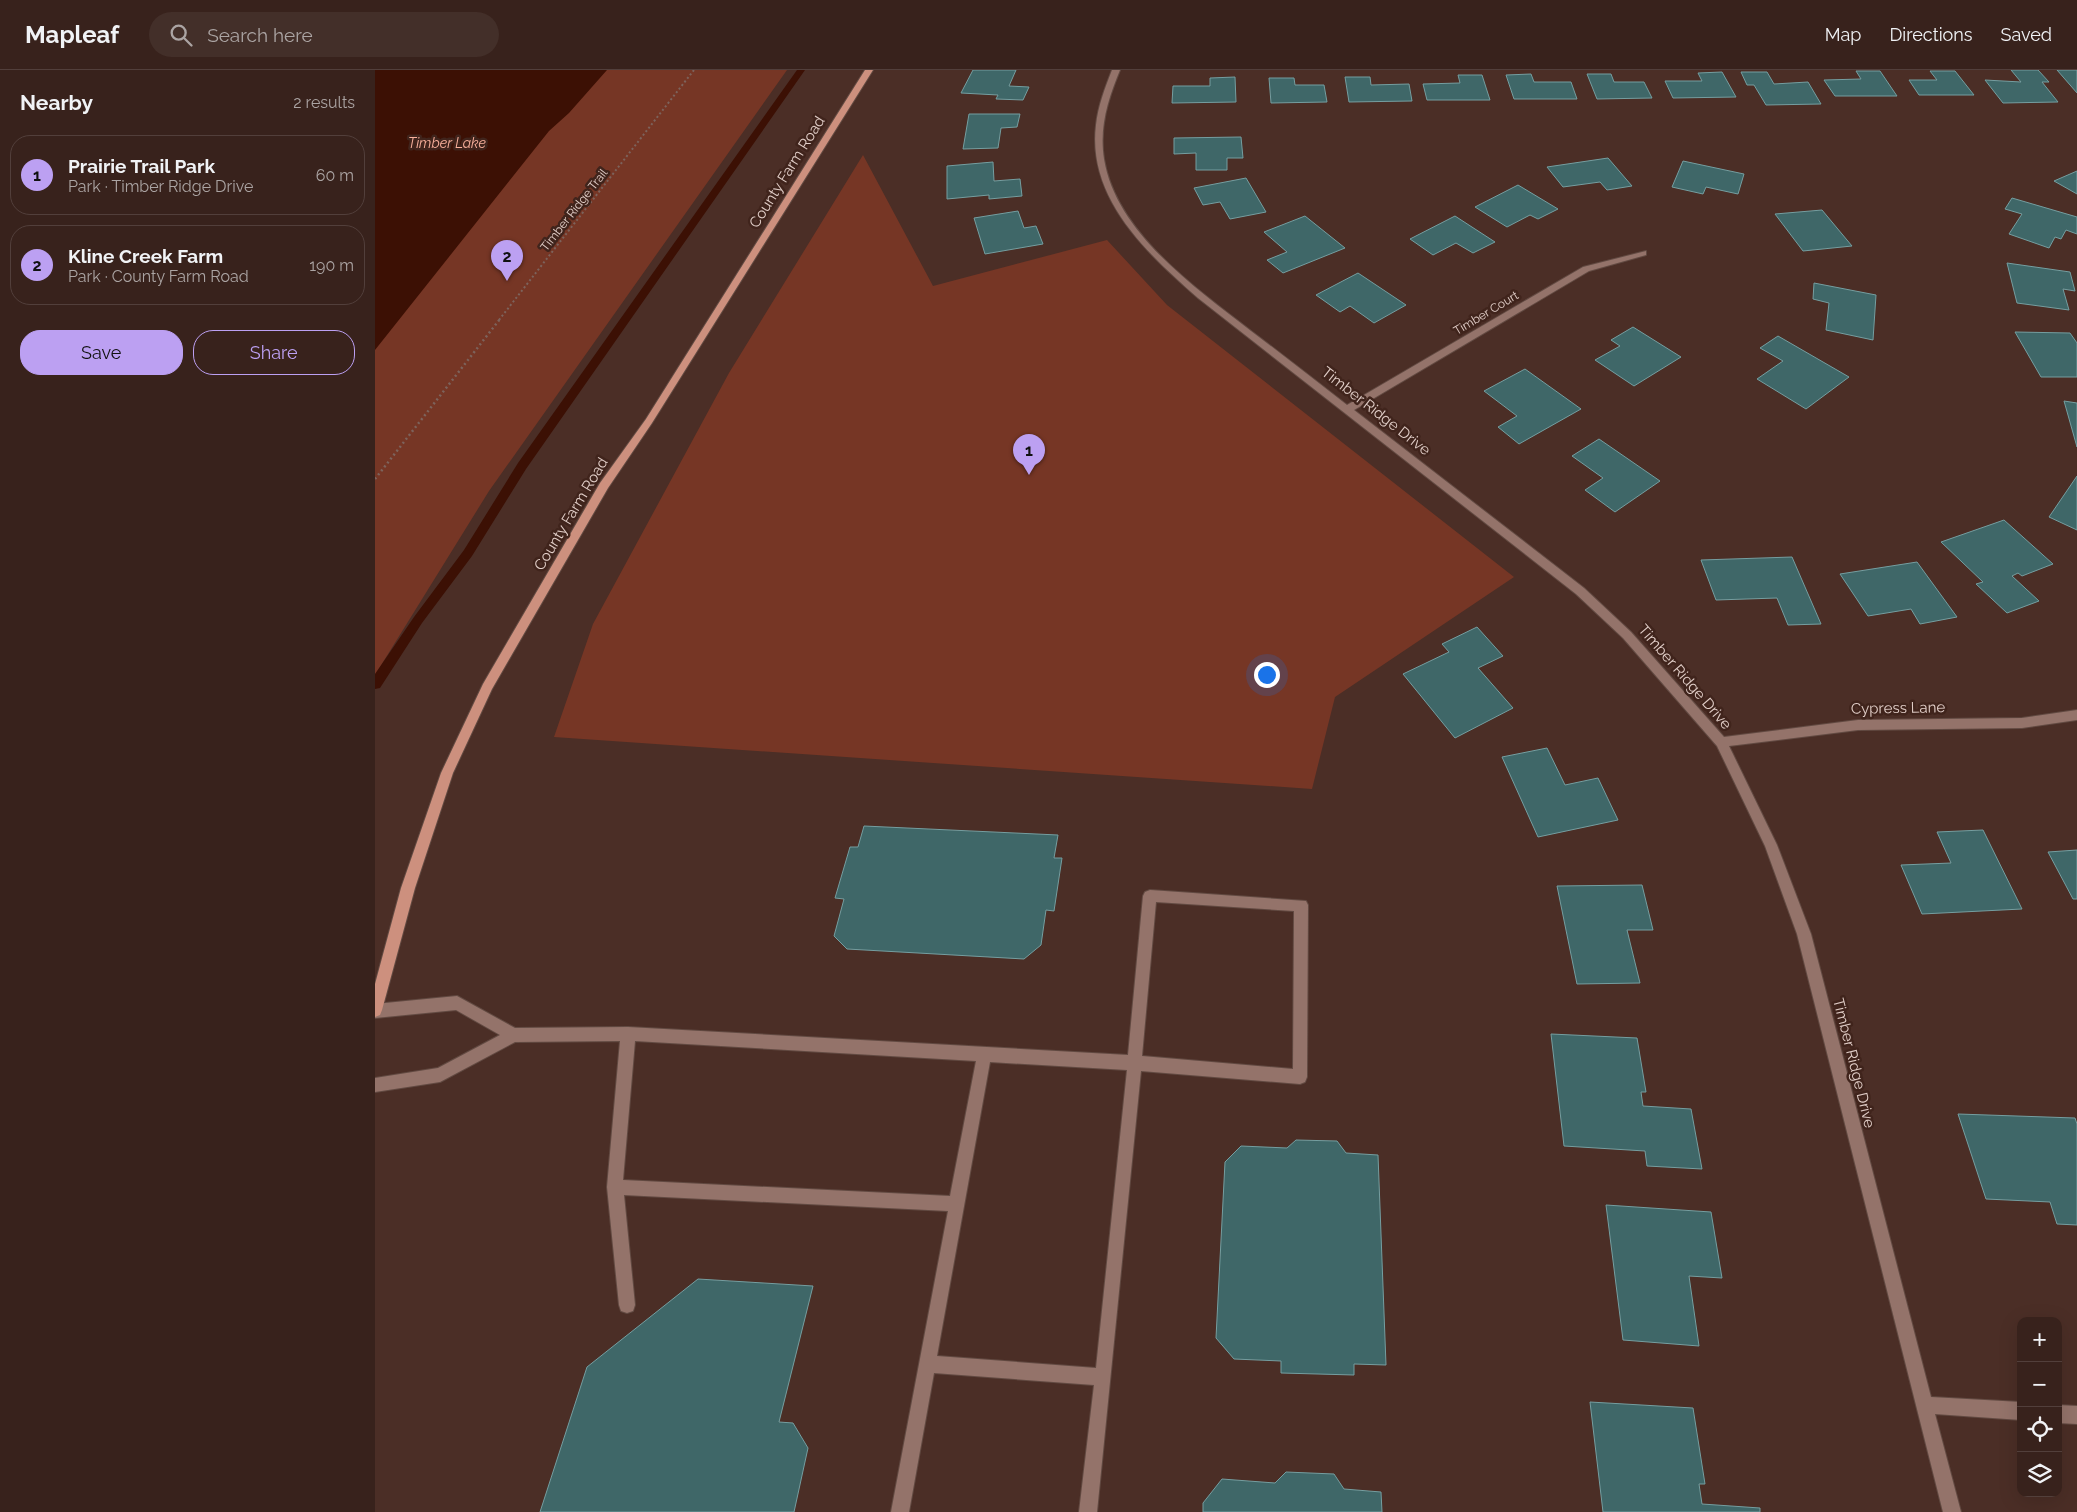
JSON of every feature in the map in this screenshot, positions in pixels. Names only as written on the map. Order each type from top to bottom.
[{"type":"main road","name":"County Farm Road","points":[[375,1011],[408,888],[447,774],[487,687],[604,486],[649,421],[869,70]]},
{"type":"street","name":"Timber Ridge Drive","points":[[1116,70],[1104,102],[1099,131],[1102,166],[1113,198],[1133,230],[1163,264],[1201,296],[1580,591],[1627,635],[1721,742],[1771,845],[1804,934],[1952,1512]]},
{"type":"street","name":"Timber Court","points":[[1348,409],[1586,268],[1643,253]]},
{"type":"street","name":"Cypress Lane","points":[[1721,742],[1858,724],[2022,723],[2077,715]]},
{"type":"street","points":[[375,1084],[440,1075],[514,1035],[628,1034],[984,1056],[1134,1063],[1300,1077],[1301,905],[1149,896],[1134,1063],[1103,1377],[1088,1512]]},
{"type":"street","points":[[375,1011],[457,1003],[514,1035]]},
{"type":"street","points":[[627,1305],[615,1187],[628,1034]]},
{"type":"street","points":[[900,1512],[984,1056]]},
{"type":"street","points":[[615,1187],[957,1204]]},
{"type":"street","points":[[926,1364],[1103,1377]]},
{"type":"street","points":[[1925,1405],[2017,1411]]},
{"type":"street","points":[[2062,1414],[2077,1415]]},
{"type":"path","name":"Timber Ridge Trail","points":[[375,479],[694,70]]},
{"type":"shaded area","points":[[375,70],[787,70],[489,491],[375,675]]},
{"type":"shaded area","points":[[863,155],[933,286],[1107,240],[1167,305],[1514,577],[1335,697],[1312,789],[554,737],[593,624],[729,373]]},
{"type":"water","name":"Timber Lake","points":[[375,70],[607,70],[569,113],[549,131],[375,350]]},
{"type":"building","points":[[973,70],[1016,70],[1009,86],[1029,87],[1023,100],[996,99],[998,95],[961,93]]},
{"type":"building","points":[[2011,70],[2038,70],[2049,82],[2042,82],[2058,102],[2003,103],[1985,80],[2021,82]]},
{"type":"building","points":[[2057,70],[2077,70],[2077,93]]},
{"type":"building","points":[[1856,71],[1880,71],[1897,96],[1835,96],[1824,80],[1861,79]]},
{"type":"building","points":[[1930,71],[1955,71],[1974,95],[1919,95],[1909,80],[1937,80]]},
{"type":"building","points":[[1722,72],[1736,97],[1673,98],[1665,81],[1702,81],[1698,73]]},
{"type":"building","points":[[1741,72],[1767,72],[1774,84],[1808,82],[1821,104],[1766,105],[1754,85],[1747,85]]},
{"type":"building","points":[[1531,74],[1534,82],[1571,82],[1577,99],[1514,99],[1506,75]]},
{"type":"building","points":[[1587,74],[1611,74],[1614,82],[1644,82],[1652,98],[1597,99]]},
{"type":"building","points":[[1458,75],[1482,75],[1490,100],[1427,100],[1423,84],[1460,83]]},
{"type":"building","points":[[1235,77],[1236,102],[1172,103],[1173,86],[1210,86],[1210,78]]},
{"type":"building","points":[[1345,77],[1370,77],[1371,85],[1409,84],[1412,101],[1349,102]]},
{"type":"building","points":[[1269,78],[1294,78],[1295,85],[1324,85],[1327,102],[1271,103]]},
{"type":"building","points":[[969,114],[1020,114],[1017,127],[1001,128],[998,148],[963,149]]},
{"type":"building","points":[[1241,137],[1243,158],[1227,158],[1227,170],[1196,170],[1196,153],[1174,154],[1174,138]]},
{"type":"building","points":[[1608,158],[1632,186],[1607,190],[1600,182],[1563,187],[1547,167]]},
{"type":"building","points":[[1683,161],[1744,174],[1738,194],[1706,187],[1703,194],[1672,187]]},
{"type":"building","points":[[993,162],[994,181],[1020,179],[1022,196],[989,199],[989,195],[947,199],[947,166]]},
{"type":"building","points":[[2077,171],[2077,194],[2054,181]]},
{"type":"building","points":[[1246,178],[1266,212],[1230,219],[1220,202],[1203,205],[1194,188]]},
{"type":"building","points":[[1518,185],[1558,209],[1538,219],[1530,215],[1507,227],[1475,207]]},
{"type":"building","points":[[2012,198],[2077,217],[2077,234],[2066,230],[2061,239],[2055,237],[2049,248],[2009,234],[2022,214],[2005,209]]},
{"type":"building","points":[[1822,210],[1852,246],[1803,251],[1775,214]]},
{"type":"building","points":[[1018,211],[1024,228],[1036,226],[1043,244],[985,254],[974,218]]},
{"type":"building","points":[[1305,216],[1345,248],[1283,273],[1267,260],[1287,252],[1264,232]]},
{"type":"building","points":[[1455,216],[1495,242],[1473,253],[1456,243],[1433,255],[1410,239]]},
{"type":"building","points":[[2007,263],[2070,272],[2075,291],[2063,289],[2069,310],[2017,303]]},
{"type":"building","points":[[1358,273],[1406,305],[1374,323],[1350,306],[1340,312],[1316,295]]},
{"type":"building","points":[[1814,283],[1876,295],[1873,340],[1826,330],[1829,303],[1813,299]]},
{"type":"building","points":[[1633,327],[1681,357],[1634,386],[1595,360],[1620,346],[1611,340]]},
{"type":"building","points":[[2015,332],[2070,333],[2077,343],[2077,377],[2041,377]]},
{"type":"building","points":[[1778,336],[1849,377],[1806,409],[1757,379],[1783,361],[1760,348]]},
{"type":"building","points":[[1525,369],[1581,409],[1519,444],[1498,427],[1517,416],[1484,391]]},
{"type":"building","points":[[2064,401],[2077,403],[2077,447]]},
{"type":"building","points":[[1599,439],[1660,481],[1615,512],[1585,490],[1603,478],[1572,456]]},
{"type":"building","points":[[2077,476],[2077,530],[2049,517]]},
{"type":"building","points":[[2004,520],[2053,564],[2022,576],[2018,573],[2012,576],[2039,601],[2007,613],[1976,584],[1983,582],[1941,542]]},
{"type":"building","points":[[1792,557],[1821,624],[1788,625],[1777,598],[1716,600],[1701,560]]},
{"type":"building","points":[[1917,562],[1957,617],[1920,624],[1911,609],[1868,616],[1840,574]]},
{"type":"building","points":[[1477,627],[1503,656],[1478,668],[1513,708],[1455,738],[1403,674],[1449,652],[1442,644]]},
{"type":"building","points":[[1547,748],[1565,785],[1598,778],[1618,820],[1538,837],[1502,757]]},
{"type":"building","points":[[864,826],[1058,835],[1054,858],[1062,858],[1054,911],[1046,910],[1041,945],[1024,959],[847,949],[834,936],[844,899],[835,898],[850,847],[858,847]]},
{"type":"building","points":[[1983,830],[2022,909],[1922,914],[1901,865],[1951,863],[1937,832]]},
{"type":"building","points":[[2077,850],[2077,899],[2073,899],[2048,852]]},
{"type":"building","points":[[1642,885],[1653,930],[1627,930],[1640,983],[1577,984],[1557,886]]},
{"type":"building","points":[[1551,1034],[1637,1038],[1646,1092],[1641,1092],[1643,1106],[1691,1109],[1702,1169],[1647,1166],[1645,1151],[1564,1146]]},
{"type":"building","points":[[1958,1114],[2075,1118],[2077,1124],[2077,1225],[2057,1224],[2050,1202],[1986,1199]]},
{"type":"building","points":[[1296,1140],[1337,1141],[1346,1153],[1378,1155],[1386,1365],[1354,1364],[1354,1375],[1281,1373],[1281,1361],[1234,1359],[1216,1338],[1225,1162],[1241,1146],[1287,1148]]},
{"type":"building","points":[[1606,1205],[1711,1212],[1722,1278],[1689,1276],[1699,1346],[1623,1340]]},
{"type":"building","points":[[698,1279],[813,1286],[779,1422],[793,1423],[808,1448],[794,1512],[540,1512],[587,1367]]},
{"type":"building","points":[[1590,1402],[1693,1408],[1705,1484],[1699,1484],[1702,1504],[1760,1508],[1760,1512],[1603,1512]]},
{"type":"building","points":[[1286,1472],[1334,1474],[1344,1489],[1381,1492],[1382,1512],[1203,1512],[1203,1503],[1222,1479],[1275,1483]]},
{"type":"waterway","points":[[375,684],[418,620],[468,553],[522,466],[801,70]]},
{"type":"place","name":"Kline Creek Farm","points":[[507,281]]},
{"type":"place","name":"Prairie Trail Park","points":[[1029,475]]}]
